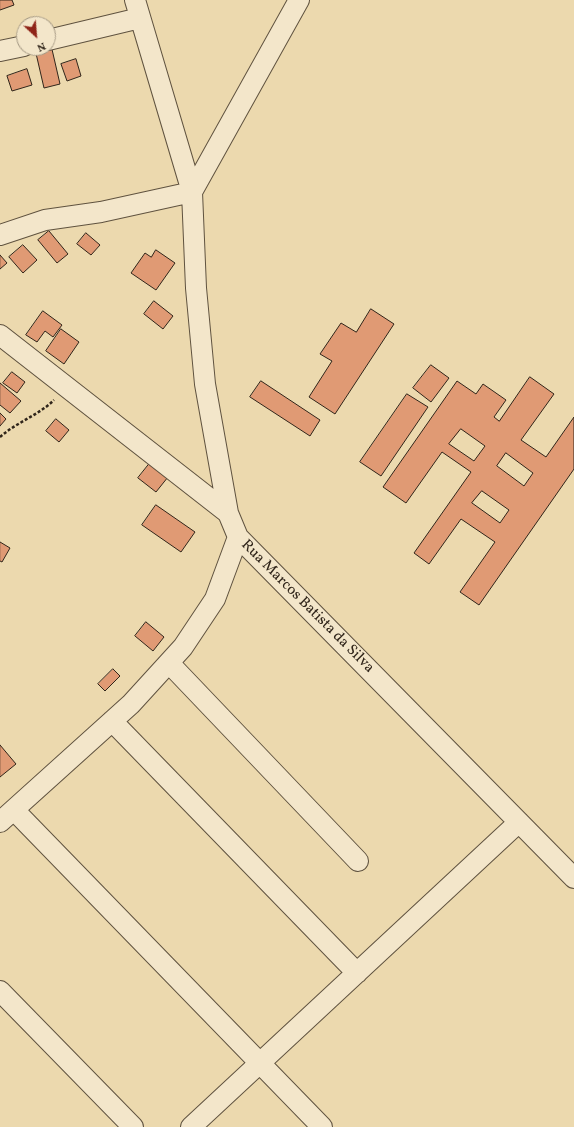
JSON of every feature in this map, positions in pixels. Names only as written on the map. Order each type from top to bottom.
[{"type":"street","points":[[0,234],[45,220],[101,212],[192,192],[299,0]]},
{"type":"street","points":[[56,37],[138,9],[192,192],[196,288],[205,384],[228,513],[238,537]]},
{"type":"street","points":[[0,51],[16,48]]},
{"type":"street","points":[[0,335],[228,513]]},
{"type":"street","name":"Rua Marcos Batista da Silva","points":[[7,816],[131,704],[183,647],[215,599],[238,537],[574,878]]},
{"type":"street","points":[[169,663],[358,861]]},
{"type":"street","points":[[112,721],[357,973]]},
{"type":"street","points":[[7,816],[260,1063],[322,1127]]},
{"type":"street","points":[[191,1127],[519,822]]},
{"type":"street","points":[[0,991],[133,1127]]},
{"type":"path","points":[[0,437],[11,427],[47,408],[67,387]]},
{"type":"building","points":[[0,0],[12,0],[14,5],[0,10]]},
{"type":"building","points":[[37,56],[54,56],[60,84],[44,88]]},
{"type":"building","points":[[76,59],[81,76],[67,81],[61,64]]},
{"type":"building","points":[[27,69],[32,85],[12,91],[7,76]]},
{"type":"building","points":[[49,231],[68,254],[57,263],[38,240]]},
{"type":"building","points":[[86,233],[100,245],[91,255],[77,244]]},
{"type":"building","points":[[23,245],[37,260],[23,273],[9,257]]},
{"type":"building","points":[[156,250],[175,263],[156,290],[131,273],[145,253],[151,257]]},
{"type":"building","points":[[0,255],[7,263],[0,269]]},
{"type":"building","points":[[154,301],[173,316],[163,329],[144,314]]},
{"type":"building","points":[[371,309],[394,324],[335,414],[309,397],[332,361],[320,354],[341,323],[356,332]]},
{"type":"building","points":[[43,311],[62,325],[53,337],[45,331],[37,342],[26,335]]},
{"type":"building","points":[[61,329],[79,342],[64,364],[46,351]]},
{"type":"building","points":[[431,365],[449,378],[431,402],[413,388]]},
{"type":"building","points":[[12,372],[25,382],[17,393],[3,383]]},
{"type":"building","points":[[530,377],[554,394],[521,440],[546,457],[574,417],[574,469],[479,605],[460,592],[495,542],[461,519],[429,564],[414,553],[471,472],[442,452],[406,503],[383,487],[457,381],[476,394],[483,384],[506,400],[494,417],[499,421]],"holes":[[[461,429],[485,446],[474,461],[449,444]],[[506,453],[533,473],[524,486],[497,466]],[[482,491],[509,510],[500,523],[472,503]]]},
{"type":"building","points":[[261,381],[320,420],[310,436],[250,397]]},
{"type":"building","points":[[0,383],[21,401],[10,413],[0,405]]},
{"type":"building","points":[[407,394],[428,407],[381,476],[360,462]]},
{"type":"building","points":[[0,413],[6,419],[0,426]]},
{"type":"building","points":[[56,419],[69,430],[59,442],[46,431]]},
{"type":"building","points":[[150,463],[168,477],[156,492],[138,478]]},
{"type":"building","points":[[156,505],[195,532],[181,552],[142,525]]},
{"type":"building","points":[[0,542],[10,548],[2,562],[0,561]]},
{"type":"building","points":[[146,622],[164,637],[153,651],[135,636]]},
{"type":"building","points":[[113,669],[120,676],[105,691],[98,684]]},
{"type":"building","points":[[0,745],[16,764],[0,777]]}]
